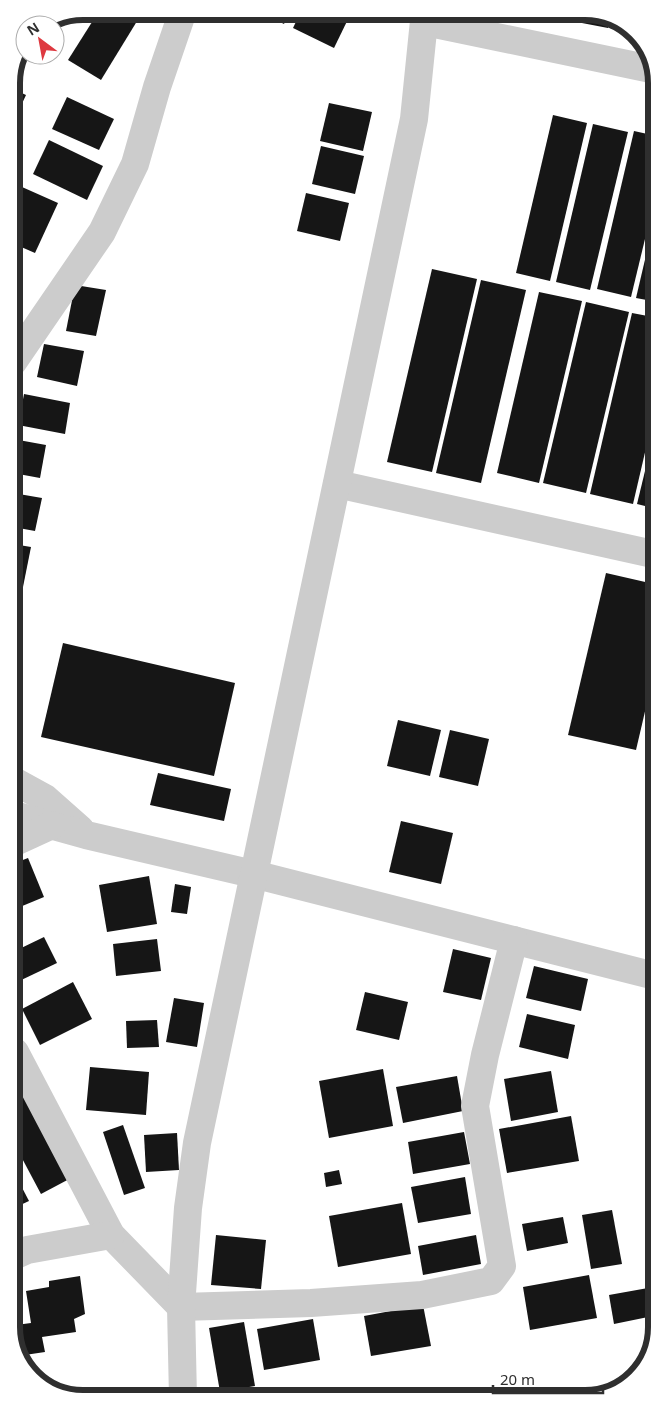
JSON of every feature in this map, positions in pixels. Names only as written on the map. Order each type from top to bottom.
[{"type":"street","points":[[20,350],[102,232],[135,164],[157,87],[180,20]]},
{"type":"street","points":[[183,1390],[181,1307],[188,1208],[197,1143],[414,119],[425,20]]},
{"type":"street","points":[[442,20],[646,68]]},
{"type":"street","points":[[337,484],[648,553]]},
{"type":"street","points":[[20,784],[44,798],[86,835]]},
{"type":"street","points":[[20,817],[86,835],[253,874],[648,974]]},
{"type":"street","points":[[20,839],[52,825]]},
{"type":"street","points":[[20,1061],[112,1235],[181,1307],[311,1303],[422,1295],[490,1281],[502,1266],[475,1106],[485,1055],[514,940]]},
{"type":"street","points":[[20,1253],[27,1250],[112,1235]]},
{"type":"building","points":[[93,20],[138,20],[101,80],[68,60]]},
{"type":"building","points":[[276,20],[286,20],[284,24]]},
{"type":"building","points":[[297,20],[348,20],[334,48],[293,28]]},
{"type":"building","points":[[566,20],[597,21],[609,24],[608,28]]},
{"type":"building","points":[[20,92],[26,95],[20,108]]},
{"type":"building","points":[[67,97],[114,119],[99,150],[52,129]]},
{"type":"building","points":[[329,103],[372,112],[363,151],[320,141]]},
{"type":"building","points":[[553,115],[587,123],[550,281],[516,273]]},
{"type":"building","points":[[593,124],[628,132],[590,290],[556,282]]},
{"type":"building","points":[[634,131],[648,134],[648,227],[631,297],[597,289]]},
{"type":"building","points":[[49,140],[103,166],[87,200],[33,174]]},
{"type":"building","points":[[321,146],[364,156],[355,194],[312,184]]},
{"type":"building","points":[[22,187],[58,203],[35,253],[20,246],[20,191]]},
{"type":"building","points":[[306,193],[349,203],[340,241],[297,231]]},
{"type":"building","points":[[648,247],[648,300],[636,298]]},
{"type":"building","points":[[432,269],[477,279],[432,472],[387,462]]},
{"type":"building","points":[[481,280],[526,290],[481,483],[436,473]]},
{"type":"building","points":[[75,285],[106,290],[96,336],[66,331]]},
{"type":"building","points":[[539,292],[582,301],[539,483],[497,473]]},
{"type":"building","points":[[586,302],[629,312],[586,493],[543,483]]},
{"type":"building","points":[[632,313],[648,316],[648,440],[633,504],[590,494]]},
{"type":"building","points":[[44,344],[84,351],[77,386],[37,377]]},
{"type":"building","points":[[24,394],[70,403],[65,434],[20,425]]},
{"type":"building","points":[[20,440],[46,445],[40,478],[20,474]]},
{"type":"building","points":[[648,459],[648,507],[637,504]]},
{"type":"building","points":[[20,494],[42,498],[35,531],[20,528]]},
{"type":"building","points":[[20,545],[31,547],[22,592],[20,592]]},
{"type":"building","points":[[606,573],[648,583],[648,699],[636,750],[568,735]]},
{"type":"building","points":[[63,643],[235,683],[214,776],[41,737]]},
{"type":"building","points":[[398,720],[441,730],[430,776],[387,766]]},
{"type":"building","points":[[450,730],[489,739],[478,786],[439,777]]},
{"type":"building","points":[[158,773],[231,789],[224,821],[150,805]]},
{"type":"building","points":[[401,821],[453,833],[441,884],[389,872]]},
{"type":"building","points":[[28,858],[44,897],[20,907],[20,861]]},
{"type":"building","points":[[149,876],[157,924],[107,932],[99,885]]},
{"type":"building","points":[[175,884],[191,887],[187,914],[171,912]]},
{"type":"building","points":[[44,937],[57,963],[20,981],[20,949]]},
{"type":"building","points":[[157,939],[161,971],[116,976],[113,944]]},
{"type":"building","points":[[453,949],[491,958],[481,1000],[443,992]]},
{"type":"building","points":[[534,966],[588,979],[581,1011],[526,998]]},
{"type":"building","points":[[73,982],[92,1019],[40,1045],[22,1009]]},
{"type":"building","points":[[365,992],[408,1002],[399,1040],[356,1030]]},
{"type":"building","points":[[174,998],[204,1003],[197,1047],[166,1042]]},
{"type":"building","points":[[527,1014],[575,1025],[568,1059],[519,1047]]},
{"type":"building","points":[[157,1020],[159,1047],[127,1048],[126,1021]]},
{"type":"building","points":[[90,1067],[149,1072],[146,1115],[86,1110]]},
{"type":"building","points":[[383,1069],[393,1126],[329,1138],[319,1081]]},
{"type":"building","points":[[551,1071],[558,1112],[511,1121],[504,1079]]},
{"type":"building","points":[[457,1076],[463,1111],[403,1123],[396,1087]]},
{"type":"building","points":[[20,1081],[73,1177],[41,1194],[20,1155]]},
{"type":"building","points":[[571,1116],[579,1161],[507,1173],[499,1129]]},
{"type":"building","points":[[123,1125],[145,1188],[124,1195],[103,1132]]},
{"type":"building","points":[[464,1132],[470,1164],[413,1174],[408,1142]]},
{"type":"building","points":[[177,1133],[179,1170],[146,1172],[144,1135]]},
{"type":"building","points":[[339,1170],[342,1184],[326,1187],[324,1173]]},
{"type":"building","points":[[465,1177],[471,1214],[418,1223],[411,1187]]},
{"type":"building","points":[[20,1184],[29,1201],[20,1205]]},
{"type":"building","points":[[402,1203],[411,1254],[338,1267],[329,1216]]},
{"type":"building","points":[[612,1210],[622,1264],[591,1269],[582,1215]]},
{"type":"building","points":[[563,1217],[568,1243],[527,1251],[522,1224]]},
{"type":"building","points":[[216,1235],[266,1240],[261,1289],[211,1285]]},
{"type":"building","points":[[476,1235],[481,1264],[423,1275],[418,1246]]},
{"type":"building","points":[[589,1275],[597,1318],[530,1330],[523,1287]]},
{"type":"building","points":[[80,1276],[85,1314],[74,1319],[76,1332],[42,1337],[45,1352],[26,1355],[21,1339],[20,1327],[20,1324],[31,1323],[26,1291],[49,1287],[49,1281]]},
{"type":"building","points":[[648,1288],[648,1317],[614,1324],[609,1295]]},
{"type":"building","points":[[423,1305],[431,1346],[371,1356],[364,1316]]},
{"type":"building","points":[[313,1319],[320,1360],[264,1370],[257,1329]]},
{"type":"building","points":[[244,1322],[255,1386],[220,1390],[209,1328]]}]
